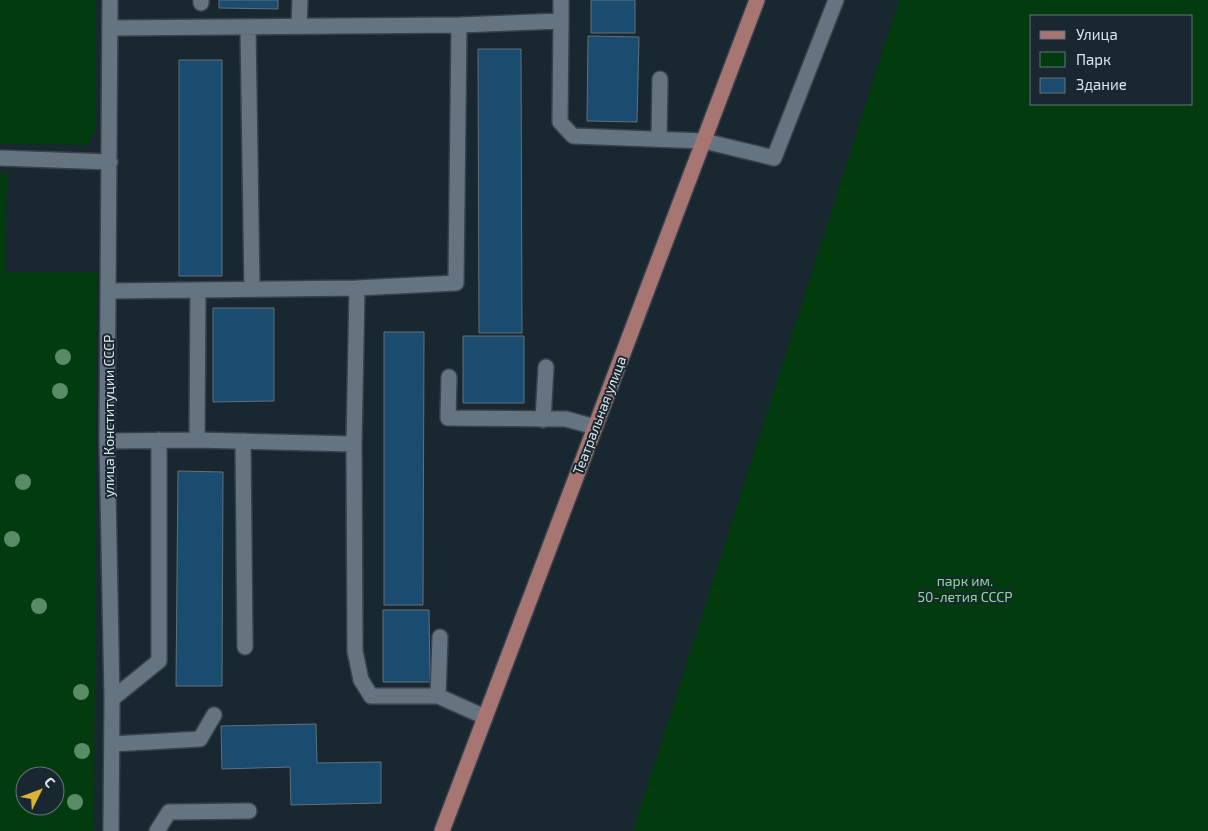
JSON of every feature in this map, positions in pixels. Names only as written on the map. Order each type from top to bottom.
[{"type":"main road","name":"Театральная улица","points":[[442,831],[757,0]]},
{"type":"street","name":"улица Конституции СССР","points":[[110,0],[107,441],[112,699],[111,831]]},
{"type":"street","points":[[299,25],[300,0]]},
{"type":"street","points":[[561,0],[560,122],[573,136],[704,141],[774,158],[836,0]]},
{"type":"street","points":[[110,28],[459,25],[561,21]]},
{"type":"street","points":[[109,292],[357,288],[456,283],[459,25]]},
{"type":"street","points":[[248,27],[252,289]]},
{"type":"street","points":[[659,139],[660,79]]},
{"type":"street","points":[[0,158],[110,162]]},
{"type":"street","points":[[357,288],[354,444],[355,652],[361,680],[371,696],[438,696],[486,717]]},
{"type":"street","points":[[197,440],[198,290]]},
{"type":"street","points":[[543,420],[546,367]]},
{"type":"street","points":[[449,377],[448,418],[566,419],[595,427]]},
{"type":"street","points":[[112,699],[159,661],[159,440]]},
{"type":"street","points":[[107,441],[197,440],[354,444]]},
{"type":"street","points":[[243,441],[245,647]]},
{"type":"street","points":[[438,696],[440,637]]},
{"type":"street","points":[[112,744],[200,739],[214,715]]},
{"type":"street","points":[[158,831],[169,812],[248,811]]},
{"type":"green space","points":[[0,0],[95,0],[96,129],[88,145],[0,144]]},
{"type":"green space","name":"парк им. 50-летия СССР","points":[[899,0],[1208,0],[1208,831],[633,831]]},
{"type":"green space","points":[[0,173],[7,173],[5,272],[97,272],[94,831],[0,831]]},
{"type":"building","points":[[219,0],[278,0],[278,9],[219,8]]},
{"type":"building","points":[[591,0],[635,0],[635,33],[591,33]]},
{"type":"building","points":[[588,36],[639,37],[637,122],[587,121]]},
{"type":"building","points":[[478,49],[521,49],[522,333],[479,333]]},
{"type":"building","points":[[179,60],[222,60],[222,276],[179,276]]},
{"type":"building","points":[[213,308],[274,308],[274,401],[213,402]]},
{"type":"building","points":[[384,332],[424,332],[423,605],[384,605]]},
{"type":"building","points":[[463,336],[524,336],[524,403],[463,403]]},
{"type":"building","points":[[178,471],[223,472],[222,686],[176,686]]},
{"type":"building","points":[[383,610],[429,610],[430,682],[383,682]]},
{"type":"building","points":[[316,724],[317,763],[381,762],[381,803],[291,805],[290,767],[222,769],[221,726]]}]
